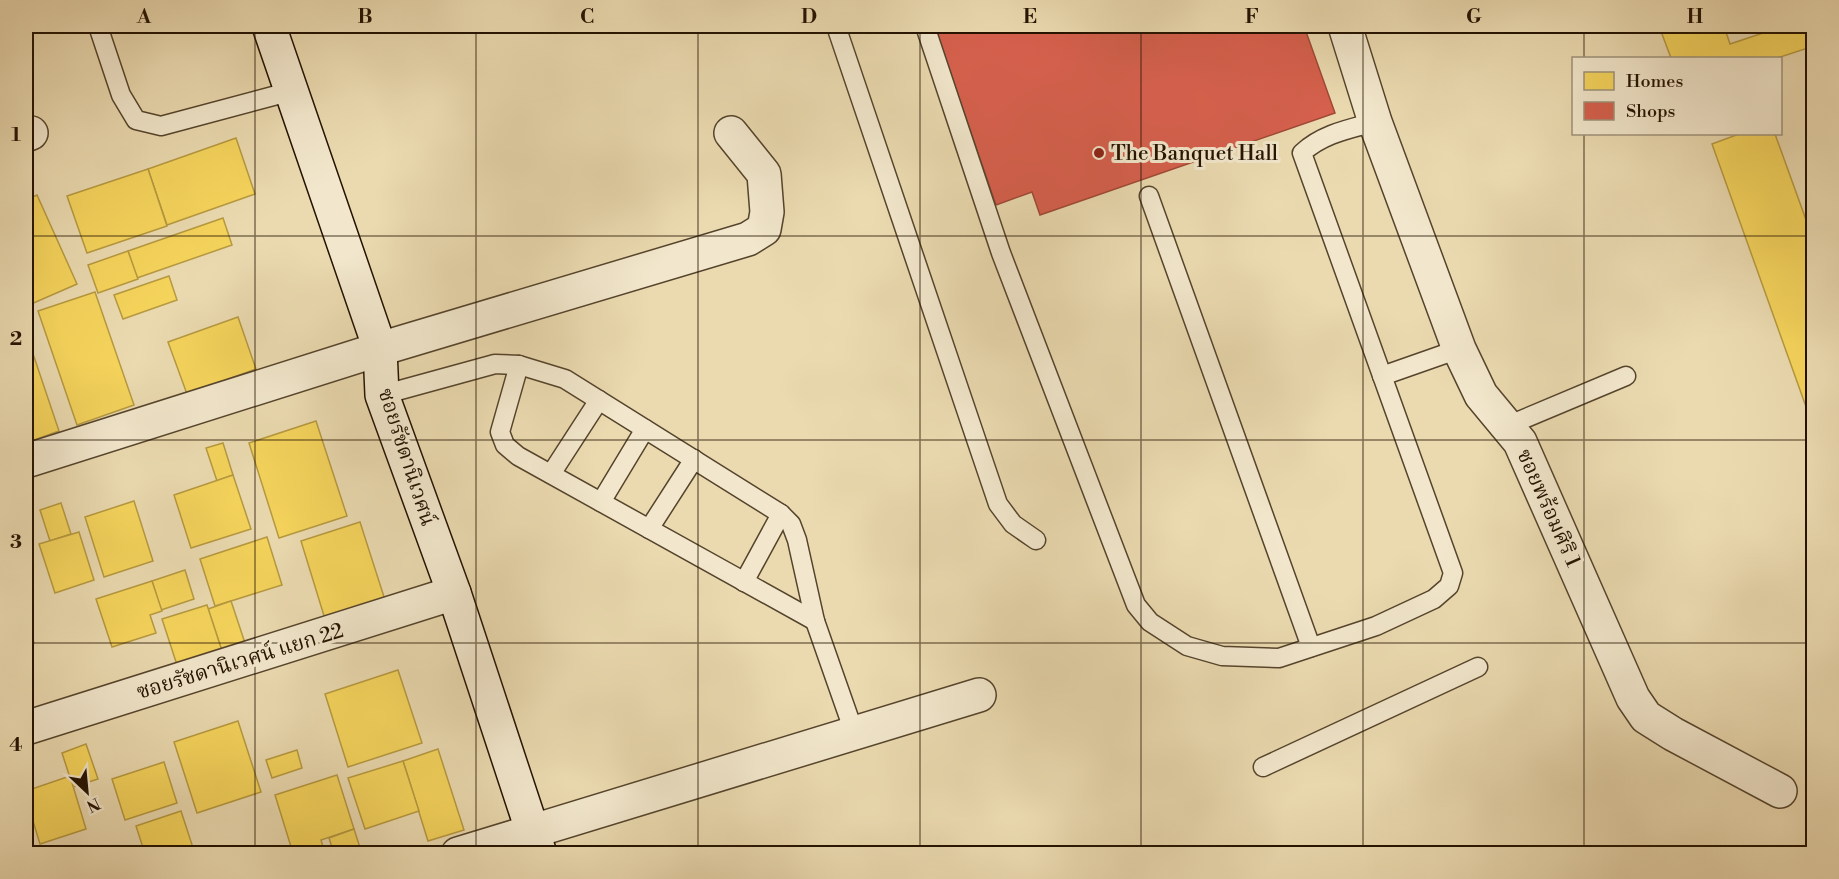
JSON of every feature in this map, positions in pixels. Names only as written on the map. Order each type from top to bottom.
[{"type":"street","name":"ซอยรัชดานิเวศน์","points":[[269,26],[380,349],[382,395],[454,593],[537,841]]},
{"type":"street","name":"ซอยพร้อมศิริ 1","points":[[1345,26],[1375,122],[1459,349],[1481,395],[1520,442],[1633,698],[1646,717],[1673,734],[1780,791]]},
{"type":"street","points":[[26,460],[380,349],[748,239],[764,229],[767,212],[764,174],[731,133]]},
{"type":"street","name":"ซอยรัชดานิเวศน์ แยก 22","points":[[26,728],[454,593]]},
{"type":"street","points":[[458,854],[537,841],[854,732],[979,695]]},
{"type":"lane","points":[[98,26],[121,95],[136,120],[161,126],[292,91]]},
{"type":"lane","points":[[836,26],[998,504],[1013,524],[1036,540]]},
{"type":"lane","points":[[925,26],[1001,254],[1136,605],[1149,622],[1187,646],[1222,656],[1279,658],[1376,626],[1434,599],[1449,586],[1453,573],[1302,153],[1314,142],[1375,122]]},
{"type":"lane","points":[[1149,196],[1311,647]]},
{"type":"lane","points":[[1382,376],[1459,349]]},
{"type":"lane","points":[[382,395],[495,364],[519,365],[565,379],[781,514],[791,524],[797,540],[815,621],[854,732]]},
{"type":"lane","points":[[519,365],[500,432],[505,445],[551,474],[815,621]]},
{"type":"lane","points":[[1507,426],[1626,376]]},
{"type":"lane","points":[[551,474],[599,400]]},
{"type":"lane","points":[[602,502],[645,429]]},
{"type":"lane","points":[[649,529],[694,459]]},
{"type":"lane","points":[[744,582],[781,514]]},
{"type":"lane","points":[[1263,767],[1478,667]]},
{"type":"building: Homes","points":[[1659,26],[1724,26],[1730,44],[1766,32],[1764,26],[1812,26],[1814,46],[1780,57],[1671,57]]},
{"type":"building: Homes","points":[[1736,135],[1775,135],[1814,242],[1814,429],[1712,144]]},
{"type":"building: Homes","points":[[236,138],[255,194],[167,225],[148,169]]},
{"type":"building: Homes","points":[[148,169],[167,226],[87,253],[67,196]]},
{"type":"building: Homes","points":[[37,195],[77,284],[29,305],[26,298],[26,200]]},
{"type":"building: Homes","points":[[223,218],[232,245],[137,278],[128,251]]},
{"type":"building: Homes","points":[[128,251],[138,279],[98,293],[88,265]]},
{"type":"building: Homes","points":[[169,276],[177,300],[123,319],[114,295]]},
{"type":"building: Homes","points":[[95,292],[134,405],[77,425],[38,311]]},
{"type":"building: Homes","points":[[238,317],[256,369],[187,394],[168,342]]},
{"type":"building: Homes","points":[[26,333],[59,431],[26,443]]},
{"type":"building: Homes","points":[[316,421],[347,516],[279,538],[249,443]]},
{"type":"building: Homes","points":[[223,443],[233,475],[217,481],[206,448]]},
{"type":"building: Homes","points":[[233,475],[251,529],[191,548],[174,495]]},
{"type":"building: Homes","points":[[134,501],[153,561],[104,577],[85,517]]},
{"type":"building: Homes","points":[[61,503],[71,534],[50,541],[40,510]]},
{"type":"building: Homes","points":[[360,522],[385,600],[325,619],[301,541]]},
{"type":"building: Homes","points":[[79,532],[94,580],[55,593],[39,544]]},
{"type":"building: Homes","points":[[267,537],[282,585],[215,606],[200,559]]},
{"type":"building: Homes","points":[[185,570],[194,599],[161,610],[152,581]]},
{"type":"building: Homes","points":[[152,581],[162,611],[150,615],[156,633],[112,647],[96,599]]},
{"type":"building: Homes","points":[[231,601],[246,646],[223,654],[208,609]]},
{"type":"building: Homes","points":[[207,605],[223,654],[178,668],[162,619]]},
{"type":"building: Homes","points":[[26,616],[34,643],[26,646]]},
{"type":"building: Homes","points":[[398,670],[422,743],[348,767],[325,694]]},
{"type":"building: Homes","points":[[238,721],[261,792],[197,813],[174,742]]},
{"type":"building: Homes","points":[[86,744],[98,779],[73,787],[62,753]]},
{"type":"building: Homes","points":[[438,749],[464,830],[428,841],[403,761]]},
{"type":"building: Homes","points":[[297,750],[302,768],[272,778],[266,760]]},
{"type":"building: Homes","points":[[403,761],[419,811],[365,829],[348,778]]},
{"type":"building: Homes","points":[[164,762],[177,803],[125,820],[112,779]]},
{"type":"building: Homes","points":[[337,775],[354,829],[321,840],[325,854],[306,854],[303,846],[292,850],[275,795]]},
{"type":"building: Homes","points":[[70,776],[86,829],[40,844],[26,791]]},
{"type":"building: Homes","points":[[181,811],[195,854],[145,854],[136,826]]},
{"type":"building: Homes","points":[[354,829],[362,854],[334,854],[329,838]]},
{"type":"building: Shops","name":"The Banquet Hall","points":[[934,26],[1304,26],[1335,113],[1040,215],[1032,192],[996,205]]},
{"type":"place","name":"The Banquet Hall","points":[[1099,153]]}]
